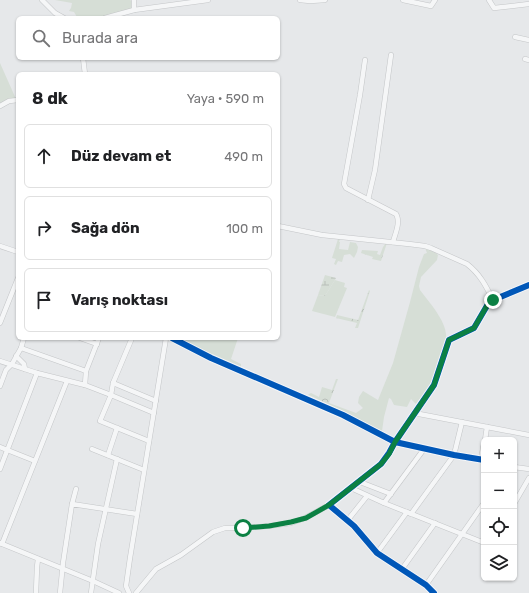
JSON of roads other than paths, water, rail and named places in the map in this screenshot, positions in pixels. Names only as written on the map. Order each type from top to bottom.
[{"type":"street","points":[[42,0],[61,16]]},
{"type":"street","points":[[134,0],[134,10]]},
{"type":"street","points":[[112,16],[134,10],[208,0]]},
{"type":"street","points":[[300,0],[325,0]]},
{"type":"street","points":[[403,0],[431,6],[435,0]]},
{"type":"street","points":[[489,0],[494,8],[529,4]]},
{"type":"street","points":[[516,37],[529,40]]},
{"type":"street","points":[[368,200],[375,170],[391,55]]},
{"type":"street","points":[[83,60],[85,72]]},
{"type":"street","points":[[365,60],[344,184],[346,188],[396,214],[398,217],[393,242]]},
{"type":"street","points":[[0,106],[16,100]]},
{"type":"street","points":[[280,226],[322,235],[393,242],[431,248],[467,264],[481,277],[493,300]]},
{"type":"street","points":[[0,246],[16,251]]},
{"type":"street","points":[[0,323],[16,283]]},
{"type":"street","points":[[136,593],[156,569],[181,555],[213,532],[225,528],[269,526],[306,518],[329,505],[360,482],[381,464],[389,454],[395,442],[434,385],[449,340],[474,328],[488,304],[493,300],[529,285]]},
{"type":"street","points":[[0,386],[6,370],[12,364],[23,340]]},
{"type":"street","points":[[86,340],[97,344]]},
{"type":"street","points":[[85,385],[86,371],[98,340]]},
{"type":"street","points":[[131,340],[113,383],[111,395],[100,422],[149,441]]},
{"type":"street","points":[[129,593],[126,586],[166,340]]},
{"type":"street","points":[[176,340],[211,358],[343,415],[395,442],[454,455],[481,459]]},
{"type":"street","points":[[20,348],[86,371]]},
{"type":"street","points":[[16,356],[24,364],[25,369]]},
{"type":"street","points":[[0,361],[37,373],[85,385],[154,412]]},
{"type":"street","points":[[0,468],[37,373]]},
{"type":"street","points":[[67,381],[1,544],[119,593]]},
{"type":"street","points":[[113,383],[156,401]]},
{"type":"street","points":[[414,413],[529,435]]},
{"type":"street","points":[[377,553],[454,455],[462,422]]},
{"type":"street","points":[[485,437],[487,427]]},
{"type":"street","points":[[108,455],[117,428]]},
{"type":"street","points":[[0,447],[35,461]]},
{"type":"street","points":[[92,448],[144,470]]},
{"type":"street","points":[[384,503],[424,449]]},
{"type":"street","points":[[91,593],[98,544],[117,459]]},
{"type":"street","points":[[517,467],[529,469]]},
{"type":"street","points":[[517,499],[529,478]]},
{"type":"street","points":[[360,482],[391,494]]},
{"type":"street","points":[[351,488],[367,496],[481,542]]},
{"type":"street","points":[[60,593],[62,569],[72,504],[76,489]]},
{"type":"street","points":[[347,521],[367,496]]},
{"type":"street","points":[[72,504],[137,514]]},
{"type":"street","points":[[329,505],[354,526],[377,553],[402,569],[434,593]]},
{"type":"street","points":[[426,586],[481,507]]},
{"type":"street","points":[[402,569],[435,523]]},
{"type":"street","points":[[36,593],[38,559]]}]
